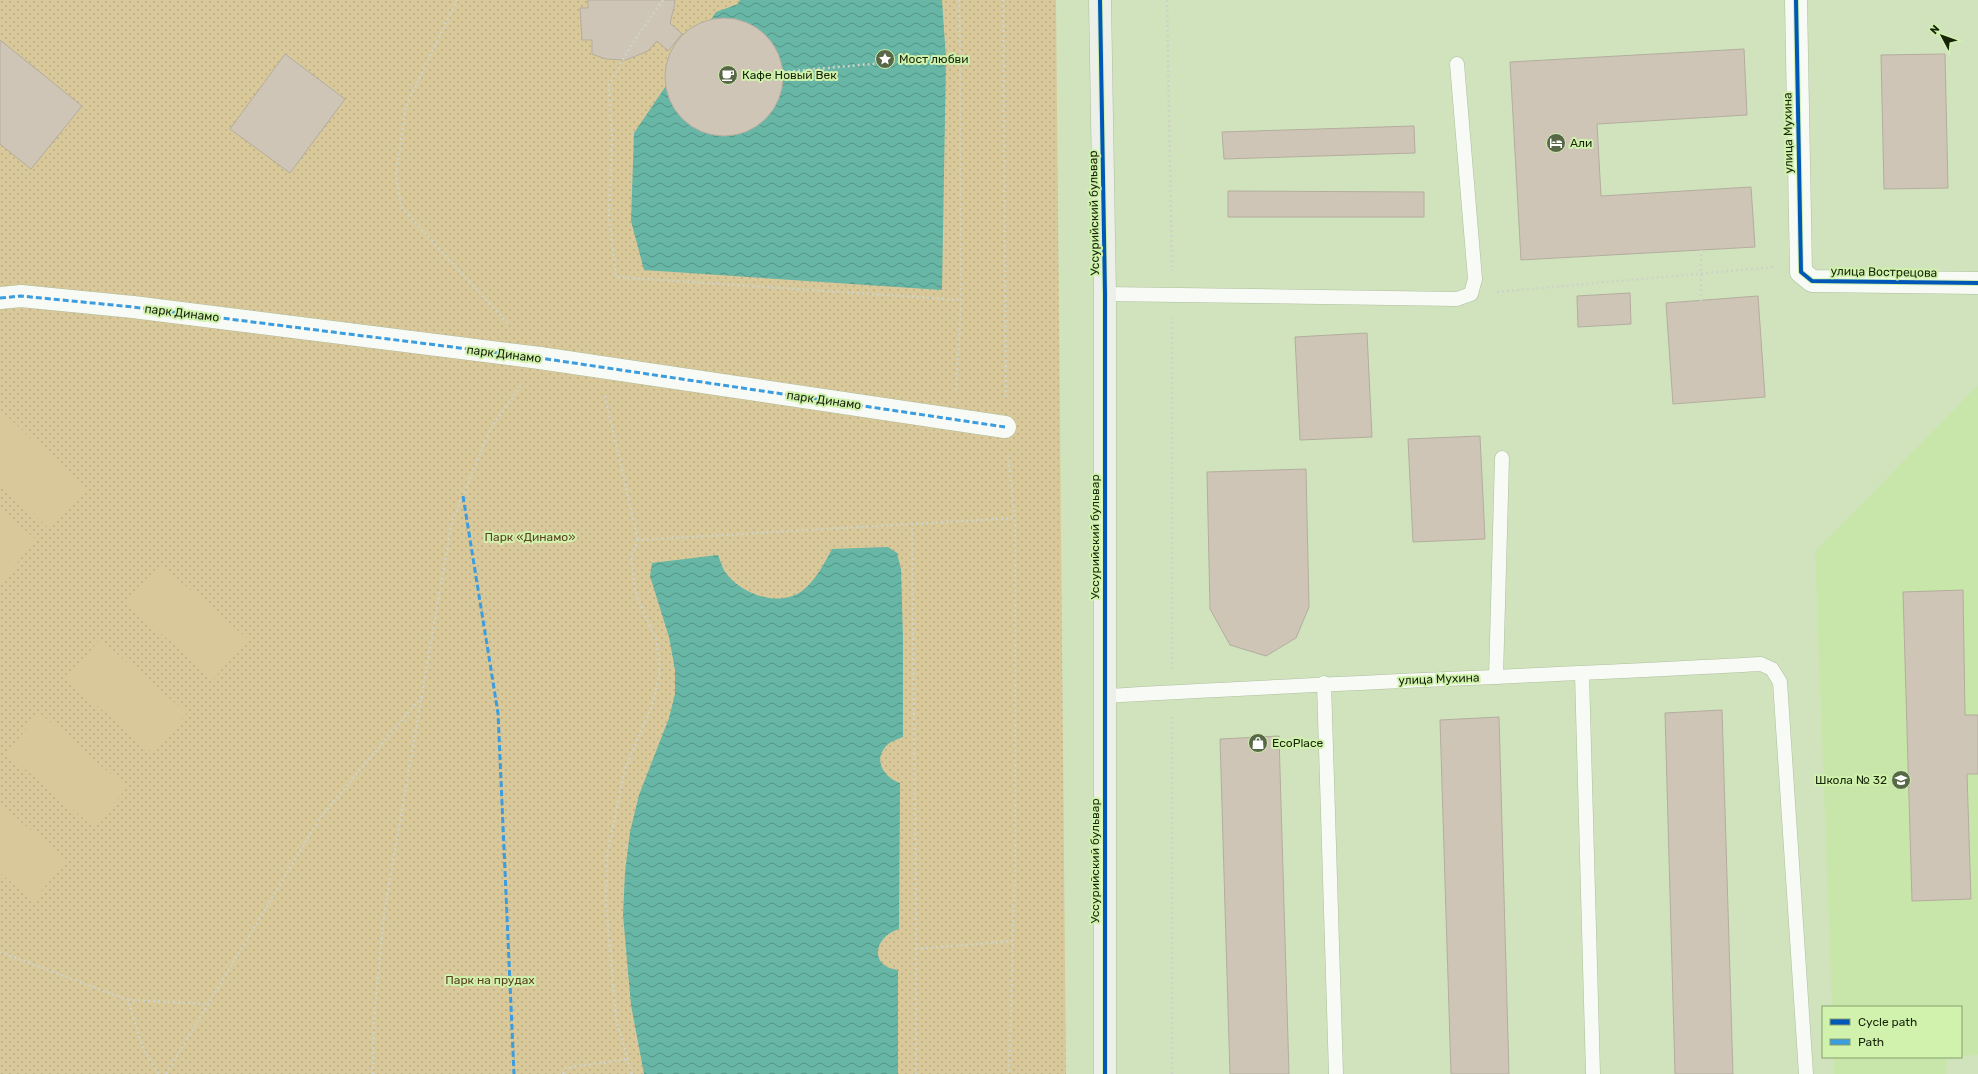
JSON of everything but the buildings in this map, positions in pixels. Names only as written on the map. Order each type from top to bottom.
[{"type":"street","name":"Уссурийский бульвар","points":[[1100,0],[1105,294],[1105,1074]]},
{"type":"street","name":"улица Мухина","points":[[1796,0],[1799,265]]},
{"type":"street","name":"улица Вострецова","points":[[1799,265],[1801,272],[1812,281],[1978,282]]},
{"type":"street","name":"парк Динамо","points":[[0,298],[21,296],[133,307],[540,358],[1005,427]]},
{"type":"lane","points":[[1105,294],[1457,299],[1471,294],[1475,279],[1457,64]]},
{"type":"lane","points":[[1496,677],[1502,458]]},
{"type":"lane","name":"улица Мухина","points":[[1105,696],[1324,683],[1582,674],[1761,664],[1772,669],[1780,682],[1806,1074]]},
{"type":"lane","points":[[1582,674],[1593,1074]]},
{"type":"lane","points":[[1324,683],[1336,1074]]},
{"type":"path","points":[[373,1074],[374,1018],[384,914],[452,521],[491,428],[540,358],[401,207],[396,176],[406,106],[457,0]]},
{"type":"path","points":[[663,0],[630,47],[609,85],[612,142],[609,216],[616,277],[961,300]]},
{"type":"path","points":[[954,419],[961,300],[959,0]]},
{"type":"path","points":[[1003,0],[1005,427],[1015,518],[1015,867],[1009,1074]]},
{"type":"path","points":[[1167,0],[1172,294],[1172,1074]]},
{"type":"path","points":[[783,72],[960,56]]},
{"type":"path","points":[[1701,250],[1701,300]]},
{"type":"path","points":[[1471,294],[1799,265]]},
{"type":"path","points":[[598,367],[638,540],[631,557],[636,595],[657,642],[660,672],[652,706],[625,769],[607,855],[606,904],[616,1019],[632,1074]]},
{"type":"path","points":[[638,540],[1015,518]]},
{"type":"path","points":[[912,523],[916,1074]]},
{"type":"path","points":[[166,1074],[320,818],[422,696]]},
{"type":"path","points":[[916,949],[1013,941]]},
{"type":"path","points":[[0,952],[128,1000],[209,1004]]},
{"type":"path","points":[[128,1000],[143,1049],[159,1074]]},
{"type":"path","points":[[563,1074],[566,1068],[627,1059]]},
{"type":"shaded area","name":"Школа № 32","points":[[1978,385],[1978,1055],[1962,1056],[1962,1006],[1832,1006],[1815,552]]},
{"type":"shaded area","points":[[1834,1058],[1947,1058],[1946,1074],[1834,1074]]},
{"type":"green space","name":"Парк «Динамо»","points":[[0,0],[1056,0],[1066,1074],[0,1074]]},
{"type":"green space","points":[[2,411],[85,489],[48,528],[0,483],[0,413]]},
{"type":"green space","points":[[0,509],[37,540],[2,581],[0,579]]},
{"type":"green space","points":[[161,565],[248,639],[214,679],[127,604]]},
{"type":"green space","points":[[100,639],[187,713],[153,753],[66,679]]},
{"type":"green space","points":[[40,713],[127,788],[93,827],[6,753]]},
{"type":"green space","points":[[0,804],[67,861],[33,901],[0,873]]},
{"type":"water","points":[[740,0],[942,0],[946,59],[942,290],[644,270],[631,221],[634,133],[716,12],[738,4]]},
{"type":"water","points":[[888,547],[897,553],[901,569],[903,737],[888,744],[883,750],[880,761],[885,772],[900,783],[899,929],[890,933],[884,938],[878,951],[879,958],[882,963],[889,968],[898,970],[898,1074],[644,1074],[631,1005],[623,915],[625,872],[630,832],[639,795],[669,718],[675,694],[675,670],[669,637],[650,576],[652,563],[718,555],[725,572],[740,587],[760,596],[782,598],[792,596],[807,587],[819,572],[832,549]]},
{"type":"marked path","points":[[0,298],[21,296],[133,307],[540,358],[1005,427]]},
{"type":"marked path","points":[[463,496],[498,713],[514,1074]]},
{"type":"cycle path","points":[[1100,0],[1105,294],[1105,1074]]},
{"type":"cycle path","points":[[1796,0],[1801,272],[1812,281],[1978,283]]},
{"type":"place","name":"Мост любви","points":[[885,59]]},
{"type":"place","name":"Кафе Новый Век","points":[[728,75]]},
{"type":"place","name":"Али","points":[[1556,143]]},
{"type":"place","name":"EcoPlace","points":[[1258,743]]},
{"type":"place","name":"Школа № 32","points":[[1901,780]]},
{"type":"park label","name":"Парк на прудах","points":[[490,980]]}]
